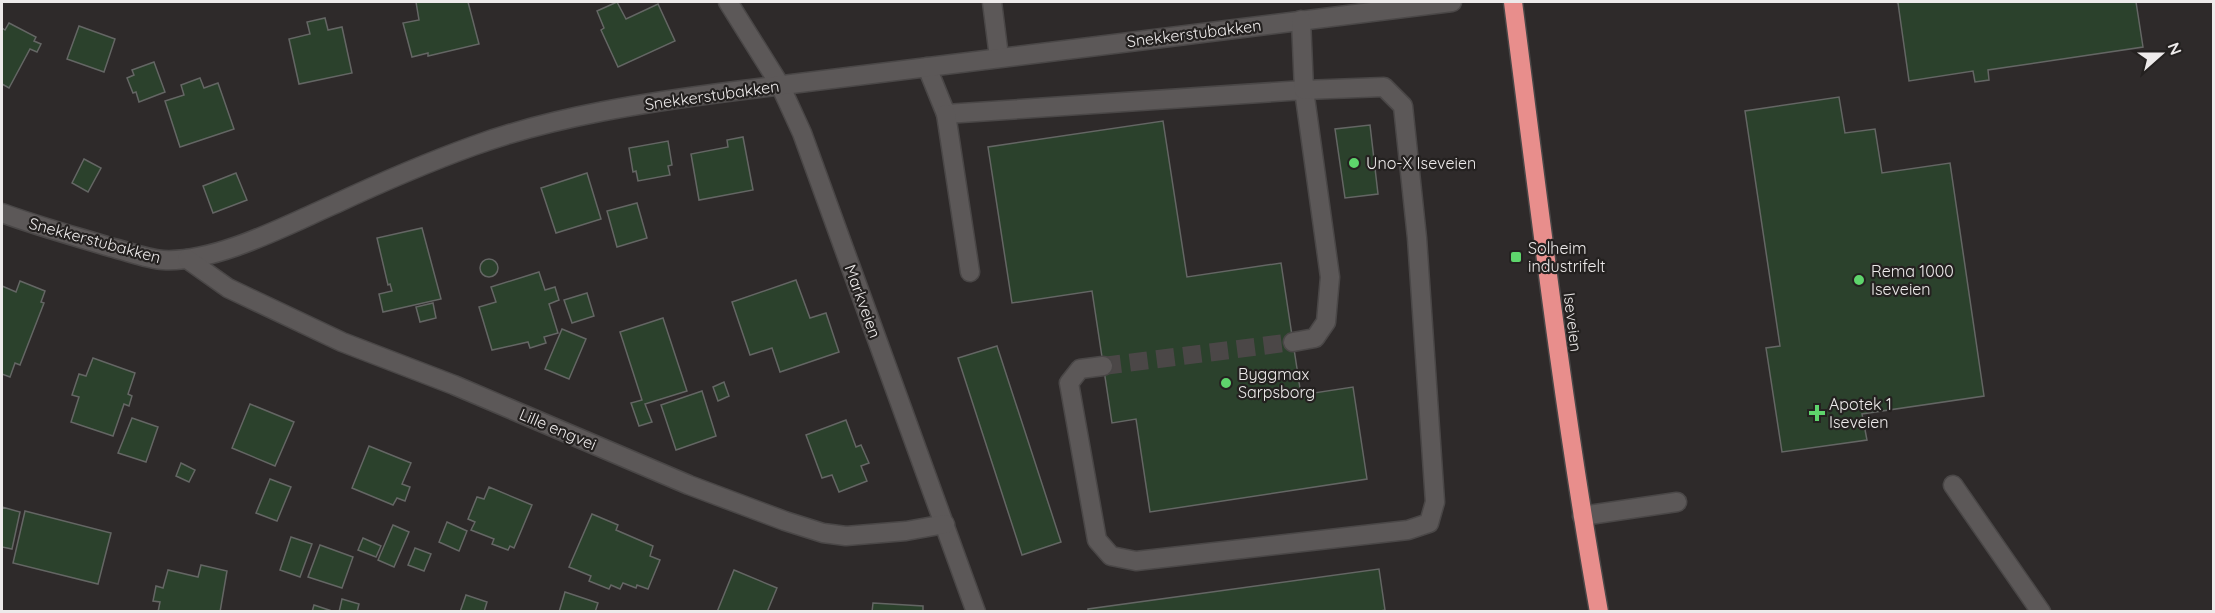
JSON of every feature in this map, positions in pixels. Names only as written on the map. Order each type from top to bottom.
[{"type":"highway","name":"Iseveien","points":[[1513,2],[1559,363],[1599,612]]},
{"type":"street","name":"Markveien","points":[[728,2],[780,86],[802,133],[976,612]]},
{"type":"street","points":[[992,2],[999,57]]},
{"type":"street","name":"Snekkerstubakken","points":[[2,213],[137,254],[162,260],[187,259],[232,247],[435,160],[518,131],[656,103],[999,57],[1452,2]]},
{"type":"street","points":[[1293,342],[1315,338],[1326,322],[1330,277],[1304,90],[1301,20]]},
{"type":"street","points":[[927,67],[946,114],[970,272]]},
{"type":"street","points":[[946,114],[1304,90],[1384,87],[1403,106],[1417,238],[1435,502],[1429,523],[1408,530],[1136,561],[1111,556],[1097,540],[1069,383],[1080,369],[1103,366]]},
{"type":"street","name":"Lille engvei","points":[[187,259],[228,288],[342,342],[454,385],[689,485],[785,521],[823,533],[846,536],[895,532],[945,524]]},
{"type":"street","points":[[1953,485],[2041,612]]},
{"type":"street","points":[[1582,516],[1677,502]]},
{"type":"building","points":[[416,2],[468,2],[479,44],[428,56],[428,53],[412,57],[403,23],[419,20]]},
{"type":"building","points":[[617,2],[626,19],[658,4],[675,41],[618,67],[601,30],[604,28],[597,11]]},
{"type":"building","points":[[1896,2],[2136,2],[2143,47],[1988,70],[1989,80],[1975,82],[1973,71],[1909,81],[1898,3]]},
{"type":"building","points":[[325,18],[328,30],[342,27],[352,73],[299,84],[289,39],[310,34],[307,22]]},
{"type":"building","points":[[9,23],[36,37],[34,41],[41,44],[37,52],[30,49],[9,88],[2,84],[2,28],[5,30]]},
{"type":"building","points":[[79,26],[115,39],[104,72],[67,59]]},
{"type":"building","points":[[154,62],[165,92],[139,102],[127,78],[134,75],[132,70]]},
{"type":"building","points":[[200,78],[204,88],[218,83],[234,129],[180,147],[165,101],[184,95],[181,85]]},
{"type":"building","points":[[1839,97],[1845,133],[1875,129],[1882,173],[1950,163],[1984,396],[1862,414],[1867,440],[1782,452],[1766,348],[1780,346],[1745,111]]},
{"type":"building","points":[[1163,121],[1187,277],[1281,263],[1301,395],[1353,387],[1367,479],[1150,512],[1136,419],[1112,423],[1092,291],[1012,303],[988,147]]},
{"type":"building","points":[[1370,125],[1378,194],[1345,198],[1335,129]]},
{"type":"building","points":[[743,137],[753,190],[699,200],[691,154],[728,147],[727,140]]},
{"type":"building","points":[[668,141],[672,165],[668,166],[670,175],[638,181],[636,171],[633,172],[629,148]]},
{"type":"building","points":[[84,159],[101,168],[88,192],[72,183]]},
{"type":"building","points":[[236,173],[247,200],[213,213],[203,186]]},
{"type":"building","points":[[587,173],[601,219],[556,233],[541,188]]},
{"type":"building","points":[[637,203],[647,238],[617,247],[607,211]]},
{"type":"building","points":[[422,228],[441,299],[383,312],[379,294],[392,291],[390,284],[388,285],[377,238]]},
{"type":"building","points":[[485,259],[493,259],[498,264],[496,275],[485,277],[480,272],[480,264]]},
{"type":"building","points":[[539,272],[545,290],[555,287],[559,300],[549,304],[558,333],[544,337],[546,343],[530,348],[528,342],[492,350],[479,307],[496,302],[491,287]]},
{"type":"building","points":[[796,280],[810,318],[826,313],[839,352],[780,372],[772,348],[750,355],[732,302]]},
{"type":"building","points":[[20,281],[45,291],[41,302],[44,303],[20,365],[15,363],[10,377],[2,374],[2,286],[16,292]]},
{"type":"building","points":[[587,293],[594,316],[572,323],[564,300]]},
{"type":"building","points":[[433,303],[436,318],[420,322],[416,307]]},
{"type":"building","points":[[663,318],[687,391],[645,404],[652,422],[639,426],[631,403],[642,400],[620,332]]},
{"type":"building","points":[[562,329],[586,339],[569,379],[545,369]]},
{"type":"building","points":[[997,346],[1061,542],[1022,555],[958,358]]},
{"type":"building","points":[[93,358],[135,373],[128,394],[132,396],[129,406],[124,404],[113,436],[71,422],[79,397],[72,395],[79,374],[86,376]]},
{"type":"building","points":[[724,382],[729,396],[718,401],[713,387]]},
{"type":"building","points":[[702,391],[716,436],[676,450],[661,405]]},
{"type":"building","points":[[250,404],[294,422],[275,466],[232,448]]},
{"type":"building","points":[[132,418],[158,427],[146,462],[118,453]]},
{"type":"building","points":[[846,420],[856,447],[861,445],[869,463],[861,466],[867,481],[839,492],[832,475],[822,478],[806,435]]},
{"type":"building","points":[[369,446],[411,463],[402,484],[410,487],[405,501],[397,498],[393,505],[352,488]]},
{"type":"building","points":[[181,463],[195,470],[189,482],[176,476]]},
{"type":"building","points":[[270,479],[291,487],[277,521],[256,513]]},
{"type":"building","points":[[489,487],[532,505],[514,548],[510,546],[508,550],[492,544],[494,539],[471,530],[475,522],[468,519],[477,497],[484,499]]},
{"type":"building","points":[[2,507],[20,512],[12,549],[2,547]]},
{"type":"building","points":[[25,511],[111,533],[98,584],[13,563]]},
{"type":"building","points":[[592,514],[618,525],[616,530],[653,546],[650,556],[660,560],[648,589],[637,585],[636,588],[623,583],[620,589],[611,585],[609,589],[589,581],[591,576],[569,567]]},
{"type":"building","points":[[447,522],[467,531],[459,551],[439,542]]},
{"type":"building","points":[[393,525],[409,532],[394,567],[378,560]]},
{"type":"building","points":[[291,537],[312,544],[300,577],[280,570]]},
{"type":"building","points":[[363,538],[381,546],[376,557],[358,550]]},
{"type":"building","points":[[320,545],[353,557],[342,588],[308,577]]},
{"type":"building","points":[[415,548],[431,554],[424,571],[408,565]]},
{"type":"building","points":[[201,565],[227,571],[220,612],[158,612],[160,602],[153,601],[156,586],[163,588],[168,570],[198,577]]},
{"type":"building","points":[[1379,569],[1385,610],[1376,612],[1088,612],[1088,609]]},
{"type":"building","points":[[734,570],[777,588],[767,612],[717,612]]},
{"type":"building","points":[[565,592],[598,603],[595,612],[559,612]]},
{"type":"building","points":[[466,595],[487,602],[484,612],[460,612]]},
{"type":"building","points":[[342,599],[359,604],[357,612],[339,612]]},
{"type":"building","points":[[873,603],[923,606],[923,612],[872,612]]},
{"type":"building","points":[[314,605],[335,612],[312,612]]},
{"type":"tunnel","points":[[1103,366],[1293,342]]},
{"type":"place","name":"Uno-X Iseveien","points":[[1354,163]]},
{"type":"place","name":"Solheim industrifelt","points":[[1516,257]]},
{"type":"place","name":"Rema 1000 Iseveien","points":[[1859,280]]},
{"type":"place","name":"Byggmax Sarpsborg","points":[[1226,383]]},
{"type":"place","name":"Apotek 1 Iseveien","points":[[1817,413]]}]
